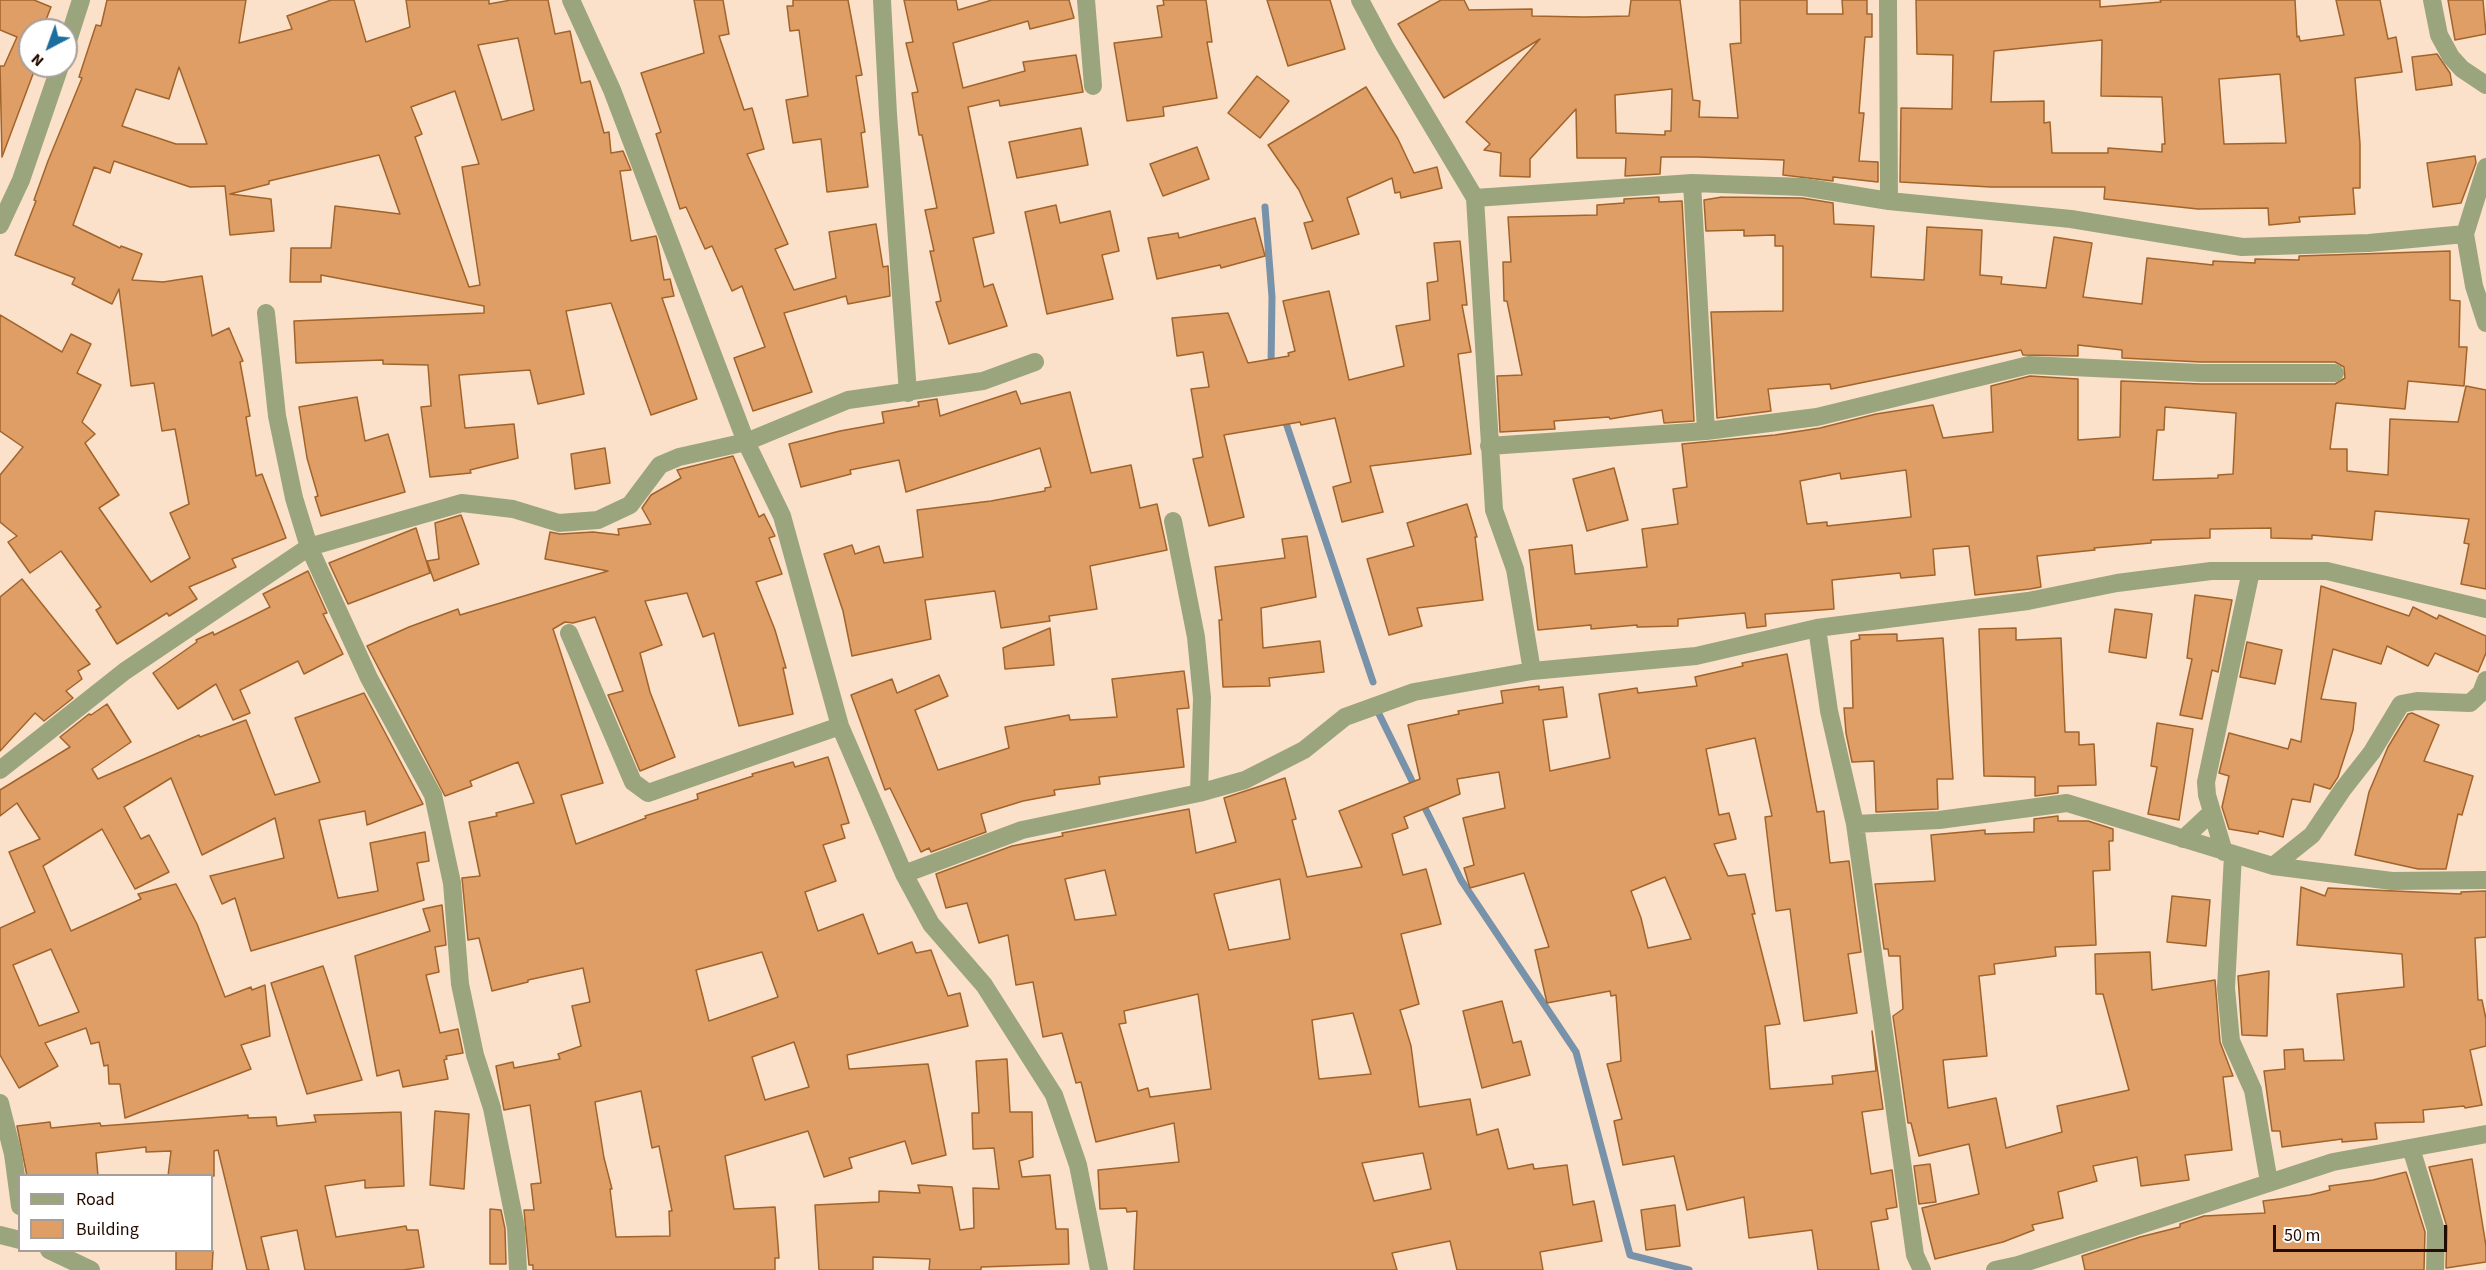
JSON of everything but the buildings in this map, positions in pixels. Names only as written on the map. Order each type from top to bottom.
[{"type":"street","points":[[75,18],[81,0]]},
{"type":"street","points":[[571,0],[612,90],[746,442],[782,516],[840,726],[904,874],[932,924],[984,986],[1054,1095],[1078,1165],[1099,1270]]},
{"type":"street","points":[[882,0],[908,393]]},
{"type":"street","points":[[1086,0],[1093,86]]},
{"type":"street","points":[[1360,0],[1385,47],[1475,198],[1494,510],[1515,569],[1532,671]]},
{"type":"street","points":[[1888,0],[1889,201]]},
{"type":"street","points":[[2432,0],[2439,35],[2451,57],[2462,69],[2486,85]]},
{"type":"street","points":[[0,225],[21,180],[56,78]]},
{"type":"street","points":[[2486,167],[2465,234],[2475,286],[2486,323]]},
{"type":"street","points":[[1475,198],[1692,183],[1803,187],[1889,201],[2071,219],[2242,247],[2369,243],[2465,234]]},
{"type":"street","points":[[1692,183],[1706,432]]},
{"type":"street","points":[[266,313],[277,416],[294,498],[309,547],[369,678],[433,795],[452,883],[460,984],[475,1055],[495,1119],[516,1228],[518,1270]]},
{"type":"street","points":[[0,771],[125,670],[309,547],[462,503],[513,509],[559,523],[598,520],[630,505],[660,465],[679,457],[746,442],[848,400],[983,381],[1035,362]]},
{"type":"street","points":[[1489,446],[1706,432],[1817,417],[2029,365],[2201,373],[2335,373]]},
{"type":"street","points":[[1173,521],[1196,637],[1202,698],[1199,793]]},
{"type":"street","points":[[904,874],[1023,830],[1199,793],[1245,780],[1304,750],[1345,717],[1414,692],[1532,671],[1695,656],[1817,628],[2028,601],[2117,583],[2211,571],[2327,572],[2486,609]]},
{"type":"street","points":[[2251,572],[2206,782],[2212,812],[2229,854],[2226,988],[2231,1041],[2253,1090],[2269,1182]]},
{"type":"street","points":[[1817,628],[1829,711],[1855,824],[1915,1255],[1922,1270]]},
{"type":"street","points":[[569,633],[633,782],[648,793],[840,726]]},
{"type":"street","points":[[2273,866],[2312,835],[2343,789],[2372,752],[2401,704],[2417,701],[2470,704],[2481,693],[2486,680]]},
{"type":"street","points":[[1855,824],[1939,820],[2067,803],[2273,866],[2391,881],[2486,880]]},
{"type":"street","points":[[2183,839],[2212,812]]},
{"type":"street","points":[[0,1103],[13,1154],[18,1191]]},
{"type":"street","points":[[1995,1270],[2018,1267],[2333,1162],[2486,1134]]},
{"type":"street","points":[[2411,1148],[2436,1230],[2435,1270]]},
{"type":"street","points":[[0,1235],[18,1240]]},
{"type":"street","points":[[51,1252],[91,1270]]},
{"type":"waterway","points":[[1265,207],[1272,297],[1271,366]]},
{"type":"waterway","points":[[1284,417],[1373,682]]},
{"type":"waterway","points":[[1379,714],[1416,789]]},
{"type":"waterway","points":[[1422,802],[1461,880],[1576,1052],[1630,1255],[1689,1270]]}]
